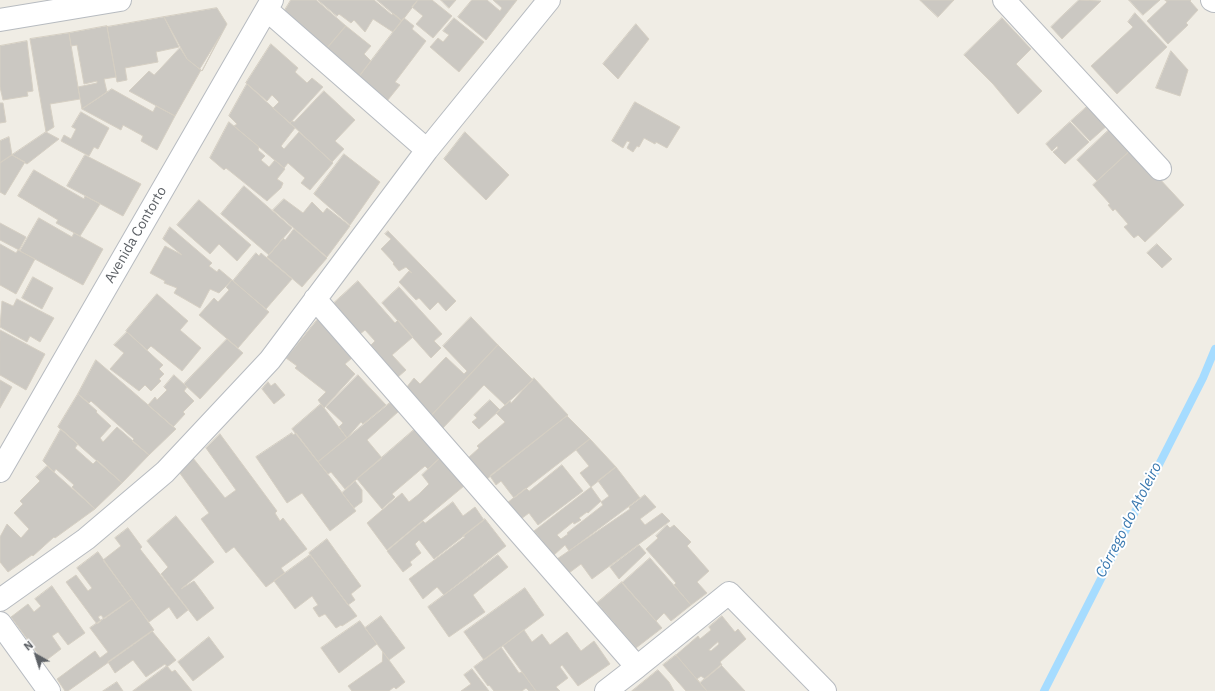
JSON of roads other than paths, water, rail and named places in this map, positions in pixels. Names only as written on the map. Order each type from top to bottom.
[{"type":"street","points":[[0,600],[86,539],[165,472],[270,360],[427,150],[550,0]]},
{"type":"street","points":[[1004,0],[1160,169]]},
{"type":"street","points":[[0,20],[107,1]]},
{"type":"street","points":[[269,5],[427,150]]},
{"type":"street","name":"Avenida Contorto","points":[[0,471],[269,5]]},
{"type":"street","points":[[315,299],[637,667]]},
{"type":"street","points":[[606,691],[729,593],[825,691]]},
{"type":"street","points":[[0,623],[50,691]]},
{"type":"waterway","name":"Córrego do Atoleiro","points":[[1044,691],[1203,378],[1215,349]]}]
